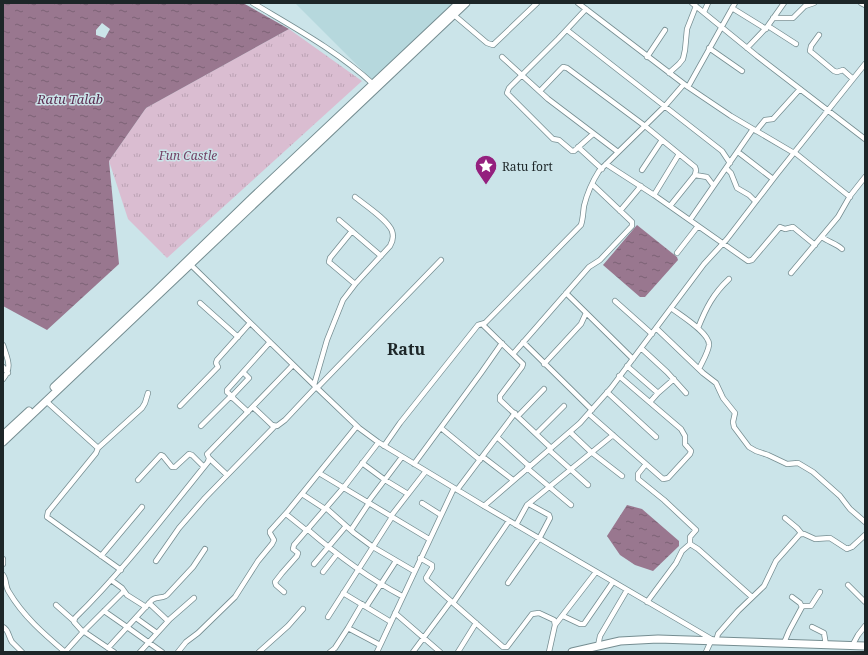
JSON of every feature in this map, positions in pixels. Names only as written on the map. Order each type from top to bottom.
[{"type":"main road","points":[[3,435],[156,292],[459,3]]},
{"type":"main road","points":[[3,442],[466,3]]},
{"type":"main road","points":[[572,652],[620,641],[636,639],[784,643],[853,647],[865,646]]},
{"type":"street","points":[[254,3],[354,67],[373,84]]},
{"type":"street","points":[[454,15],[487,43],[493,45],[537,3]]},
{"type":"street","points":[[578,3],[669,73],[731,116],[794,152],[850,197]]},
{"type":"street","points":[[704,12],[708,3]]},
{"type":"street","points":[[384,446],[400,423],[477,326],[485,323],[495,314],[581,225],[585,205],[595,178],[606,164],[686,85],[735,3]]},
{"type":"street","points":[[747,48],[767,27],[784,3]]},
{"type":"street","points":[[773,18],[793,18],[806,5],[814,3]]},
{"type":"street","points":[[861,3],[865,5]]},
{"type":"street","points":[[669,73],[683,59],[687,29],[694,4],[747,48],[865,139]]},
{"type":"street","points":[[732,8],[796,44]]},
{"type":"street","points":[[586,10],[507,90],[507,95],[553,139],[559,140],[572,151],[574,151],[593,134]]},
{"type":"street","points":[[567,30],[722,151],[730,163]]},
{"type":"street","points":[[647,57],[664,30]]},
{"type":"street","points":[[819,35],[810,48],[810,51],[834,71],[837,72],[843,70],[853,79]]},
{"type":"street","points":[[709,48],[742,71]]},
{"type":"street","points":[[502,57],[540,91],[593,134],[618,152]]},
{"type":"street","points":[[540,91],[563,67],[567,68],[645,126],[695,167],[696,170],[694,175],[670,206]]},
{"type":"street","points":[[484,506],[570,432],[590,412],[620,376],[704,264],[722,244],[794,152],[864,67]]},
{"type":"street","points":[[690,220],[713,185],[755,130],[765,120],[773,120],[800,89]]},
{"type":"street","points":[[642,170],[662,140]]},
{"type":"street","points":[[578,147],[602,169]]},
{"type":"street","points":[[738,152],[773,179]]},
{"type":"street","points":[[654,195],[679,154]]},
{"type":"street","points":[[606,164],[641,186],[722,244],[750,261],[780,227],[787,229],[791,226],[802,233],[815,245]]},
{"type":"street","points":[[726,168],[731,173],[737,188],[749,195],[755,202]]},
{"type":"street","points":[[694,175],[706,177],[713,185]]},
{"type":"street","points":[[791,273],[838,217],[850,197],[865,177]]},
{"type":"street","points":[[513,354],[588,267],[600,260],[632,226],[632,222],[592,184]]},
{"type":"street","points":[[620,211],[641,186]]},
{"type":"street","points":[[316,387],[327,340],[342,300],[393,241],[394,236],[392,230],[383,219],[355,197]]},
{"type":"street","points":[[339,220],[381,256]]},
{"type":"street","points":[[677,253],[698,226]]},
{"type":"street","points":[[352,231],[330,258],[329,262],[355,284]]},
{"type":"street","points":[[822,237],[842,249]]},
{"type":"street","points":[[156,561],[179,528],[227,475],[275,426],[283,423],[316,387],[441,260]]},
{"type":"street","points":[[191,265],[316,387],[357,426],[378,443],[713,641]]},
{"type":"street","points":[[698,328],[711,299],[718,289],[729,279]]},
{"type":"street","points":[[566,292],[633,359]]},
{"type":"street","points":[[615,301],[652,334]]},
{"type":"street","points":[[200,303],[238,336]]},
{"type":"street","points":[[671,308],[698,328],[707,338],[709,345],[699,369]]},
{"type":"street","points":[[544,364],[581,324],[586,313]]},
{"type":"street","points":[[180,406],[218,367],[216,363],[217,360],[250,323]]},
{"type":"street","points":[[482,324],[522,363],[523,366],[503,391],[499,399],[588,485]]},
{"type":"street","points":[[656,328],[716,383],[723,398],[734,411],[734,427],[749,447],[756,452],[768,455],[787,464],[796,463],[802,465],[829,485],[846,502],[852,511],[865,522]]},
{"type":"street","points":[[248,412],[227,392],[227,390],[270,342]]},
{"type":"street","points":[[523,342],[613,435],[662,478],[666,479],[691,452],[685,444],[685,436],[681,429],[620,376]]},
{"type":"street","points":[[414,464],[502,343]]},
{"type":"street","points":[[3,345],[9,366],[8,373],[3,379]]},
{"type":"street","points":[[641,348],[674,379],[686,393]]},
{"type":"street","points":[[74,621],[120,570],[167,514],[204,467],[209,458],[207,455],[209,452],[293,365]]},
{"type":"street","points":[[627,366],[658,393]]},
{"type":"street","points":[[3,367],[8,373]]},
{"type":"street","points":[[201,426],[228,398],[232,397],[249,378],[243,372]]},
{"type":"street","points":[[650,402],[674,379]]},
{"type":"street","points":[[377,652],[429,539],[456,489],[516,415],[544,389]]},
{"type":"street","points":[[607,392],[656,437]]},
{"type":"street","points":[[120,570],[68,534],[46,516],[96,453],[98,448],[142,408],[148,393]]},
{"type":"street","points":[[46,401],[98,448]]},
{"type":"street","points":[[536,434],[564,406]]},
{"type":"street","points":[[253,407],[275,426]]},
{"type":"street","points":[[178,652],[186,642],[198,633],[235,598],[258,561],[272,544],[274,540],[270,531],[286,514],[357,426]]},
{"type":"street","points":[[441,428],[513,480]]},
{"type":"street","points":[[570,432],[622,476]]},
{"type":"street","points":[[516,525],[524,509],[529,504],[613,435]]},
{"type":"street","points":[[498,437],[528,467],[571,505]]},
{"type":"street","points":[[284,592],[276,585],[275,582],[297,556],[298,553],[293,549],[293,547],[344,487],[378,443]]},
{"type":"street","points":[[138,480],[161,455],[174,468],[187,455],[191,454],[204,467]]},
{"type":"street","points":[[351,530],[368,502],[402,457]]},
{"type":"street","points":[[209,458],[227,475]]},
{"type":"street","points":[[362,463],[385,480],[408,494]]},
{"type":"street","points":[[646,464],[638,474],[637,478],[696,528],[695,532],[690,537],[690,544],[682,551],[676,563],[647,602]]},
{"type":"street","points":[[328,617],[392,517],[426,471]]},
{"type":"street","points":[[319,473],[429,539]]},
{"type":"street","points":[[302,494],[326,508],[373,547],[414,571]]},
{"type":"street","points":[[422,503],[441,515]]},
{"type":"street","points":[[508,583],[539,538],[550,517],[529,504]]},
{"type":"street","points":[[101,556],[142,507]]},
{"type":"street","points":[[286,514],[380,585],[402,596]]},
{"type":"street","points":[[784,518],[802,534],[815,539],[830,538],[847,549],[852,547],[865,535]]},
{"type":"street","points":[[413,652],[452,602],[509,521]]},
{"type":"street","points":[[314,564],[346,526]]},
{"type":"street","points":[[706,652],[718,634],[738,611],[764,586],[776,561],[798,536],[802,534]]},
{"type":"street","points":[[690,544],[698,548],[752,597]]},
{"type":"street","points":[[108,648],[156,597],[164,597],[168,595],[205,549]]},
{"type":"street","points":[[323,572],[337,554]]},
{"type":"street","points":[[420,558],[432,565],[432,568],[426,578],[427,580],[503,647],[506,648],[532,614],[538,613],[550,618],[555,622],[555,625]]},
{"type":"street","points":[[3,559],[3,564]]},
{"type":"street","points":[[330,652],[335,648],[396,561]]},
{"type":"street","points":[[549,652],[555,625],[596,572]]},
{"type":"street","points":[[3,575],[6,579],[9,592],[28,618],[65,652],[124,591]]},
{"type":"street","points":[[111,580],[127,595],[148,605],[168,621]]},
{"type":"street","points":[[563,616],[580,624],[584,624],[613,582]]},
{"type":"street","points":[[848,585],[865,602]]},
{"type":"street","points":[[598,646],[600,636],[627,590]]},
{"type":"street","points":[[802,607],[811,606],[820,592]]},
{"type":"street","points":[[343,593],[391,622]]},
{"type":"street","points":[[792,597],[802,607]]},
{"type":"street","points":[[140,652],[168,621],[194,598]]},
{"type":"street","points":[[56,605],[84,631],[114,652]]},
{"type":"street","points":[[784,643],[789,630],[802,607]]},
{"type":"street","points":[[259,652],[288,626],[303,609]]},
{"type":"street","points":[[104,611],[162,652]]},
{"type":"street","points":[[395,613],[440,652]]},
{"type":"street","points":[[136,618],[157,633]]},
{"type":"street","points":[[458,652],[476,624]]},
{"type":"street","points":[[841,652],[853,647],[858,635],[865,626]]},
{"type":"street","points":[[3,627],[8,632],[12,641],[22,652]]},
{"type":"street","points":[[812,627],[824,633],[826,645]]},
{"type":"street","points":[[348,628],[380,645]]},
{"type":"shaded area","points":[[295,3],[453,3],[372,80]]},
{"type":"green space","name":"Fun Castle","points":[[289,29],[362,81],[167,258],[128,219],[109,161],[146,108]]},
{"type":"water","name":"Ratu Talab","points":[[3,3],[243,3],[289,29],[146,108],[109,161],[119,264],[47,330],[3,306]],"holes":[[[102,23],[110,29],[105,38],[96,35],[96,30]]]},
{"type":"water","points":[[637,225],[677,257],[678,260],[645,297],[640,297],[603,265]]},
{"type":"water","points":[[627,505],[642,509],[679,541],[679,546],[653,571],[635,565],[620,555],[607,536]]},
{"type":"place","name":"Ratu fort","points":[[486,186]]},
{"type":"district","name":"Ratu","points":[[406,349]]}]
